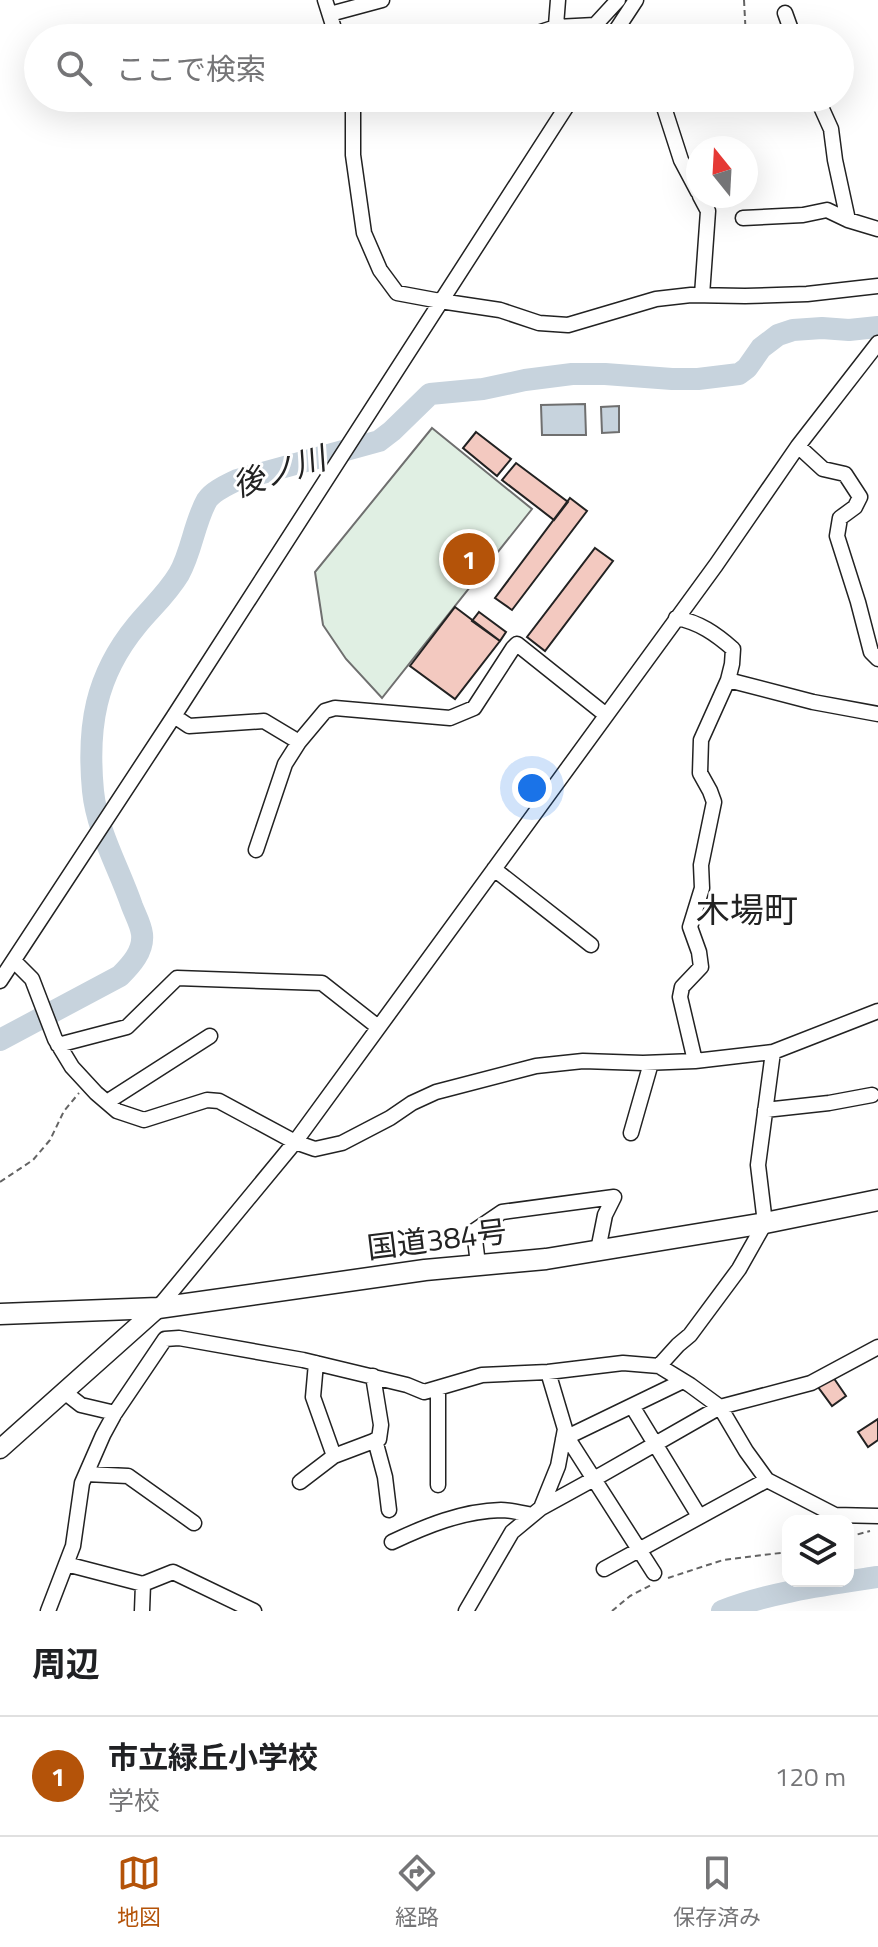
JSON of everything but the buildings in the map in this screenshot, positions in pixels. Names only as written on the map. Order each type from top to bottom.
[{"type":"highway","name":"国道384号","points":[[0,1314],[158,1308],[425,1270],[546,1259],[765,1223],[878,1200]]},
{"type":"main road","points":[[0,1449],[158,1308]]},
{"type":"street","points":[[328,7],[382,0]]},
{"type":"street","points":[[556,24],[558,0]]},
{"type":"street","points":[[596,24],[626,1]]},
{"type":"street","points":[[617,24],[626,1]]},
{"type":"street","points":[[785,13],[789,24]]},
{"type":"street","points":[[353,112],[353,155],[364,233],[380,270],[397,293],[500,310],[539,323],[568,325],[656,299],[702,295],[807,294],[878,286]]},
{"type":"street","points":[[1,977],[110,815],[563,112]]},
{"type":"street","points":[[666,112],[686,169]]},
{"type":"street","points":[[823,112],[831,129],[848,220]]},
{"type":"street","points":[[702,295],[706,208]]},
{"type":"street","points":[[743,218],[803,215],[827,210],[878,229]]},
{"type":"street","points":[[158,1308],[295,1142],[716,565],[798,446],[878,343]]},
{"type":"street","points":[[798,446],[823,469],[845,474],[860,497],[855,507],[840,518],[837,536],[871,652],[878,659]]},
{"type":"street","points":[[676,618],[713,632],[733,649],[728,680],[701,740],[700,773],[714,802],[701,865],[702,888],[690,927],[701,967],[682,987],[680,997],[695,1061]]},
{"type":"street","points":[[256,850],[285,764],[325,711],[335,708],[450,718],[474,708],[517,644],[606,715]]},
{"type":"street","points":[[728,680],[813,702],[878,714]]},
{"type":"street","points":[[174,716],[189,726],[264,721],[299,742]]},
{"type":"street","points":[[494,869],[591,945]]},
{"type":"street","points":[[14,961],[32,979],[58,1045],[72,1067],[117,1111],[144,1120],[207,1100],[219,1101],[295,1142],[315,1149],[342,1143],[436,1092],[536,1066],[583,1061],[695,1061],[773,1052],[878,1011]]},
{"type":"street","points":[[58,1045],[127,1027],[177,978],[322,983],[378,1027]]},
{"type":"street","points":[[107,1102],[210,1036]]},
{"type":"street","points":[[659,1366],[699,1324],[739,1269],[765,1223],[758,1165],[773,1052]]},
{"type":"street","points":[[631,1133],[651,1063]]},
{"type":"street","points":[[765,1110],[872,1095]]},
{"type":"street","points":[[478,1264],[474,1231],[502,1212],[614,1197],[605,1215],[598,1250]]},
{"type":"street","points":[[48,1611],[73,1546],[82,1483],[115,1413],[165,1339],[179,1338],[316,1363],[424,1392],[482,1375],[548,1372],[623,1363],[659,1366],[720,1407],[767,1480],[835,1515],[878,1516]]},
{"type":"street","points":[[466,1611],[512,1532],[537,1511],[720,1407],[811,1383],[878,1347]]},
{"type":"street","points":[[316,1363],[313,1397],[334,1456]]},
{"type":"street","points":[[537,1511],[558,1466],[565,1438],[548,1372]]},
{"type":"street","points":[[300,1482],[334,1456],[379,1439],[381,1425],[373,1376]]},
{"type":"street","points":[[565,1438],[683,1381]]},
{"type":"street","points":[[438,1388],[438,1485]]},
{"type":"street","points":[[63,1391],[81,1405],[115,1413]]},
{"type":"street","points":[[632,1406],[699,1516]]},
{"type":"street","points":[[565,1438],[655,1579]]},
{"type":"street","points":[[375,1440],[385,1477],[389,1510]]},
{"type":"street","points":[[86,1474],[128,1476],[194,1523]]},
{"type":"street","points":[[604,1569],[767,1480]]},
{"type":"street","points":[[392,1542],[426,1526],[462,1516],[501,1510],[537,1511]]},
{"type":"street","points":[[66,1564],[143,1584],[173,1572],[254,1611]]},
{"type":"street","points":[[142,1611],[143,1584]]},
{"type":"path","points":[[744,0],[745,24]]},
{"type":"path","points":[[0,1182],[33,1160],[50,1140],[64,1111],[87,1083]]},
{"type":"path","points":[[854,1535],[878,1529]]},
{"type":"path","points":[[612,1611],[655,1579],[723,1560],[782,1553]]},
{"type":"green space","points":[[432,428],[532,509],[382,698],[346,659],[323,625],[315,572]]},
{"type":"shaded area","points":[[585,404],[586,435],[542,435],[541,405]]},
{"type":"shaded area","points":[[619,406],[619,432],[602,433],[601,407]]},
{"type":"waterway","name":"後ノ川","points":[[0,1040],[120,976],[139,952],[142,940],[140,927],[95,806],[91,768],[93,724],[103,683],[112,663],[137,625],[179,574],[207,500],[220,488],[237,480],[379,441],[430,394],[483,389],[572,374],[672,379],[739,374],[761,348],[778,335],[793,330],[878,327]]},
{"type":"waterway","points":[[722,1611],[779,1594],[878,1577]]},
{"type":"place","name":"市立緑丘小学校","points":[[469,559]]},
{"type":"district","name":"木場町","points":[[747,910]]}]
